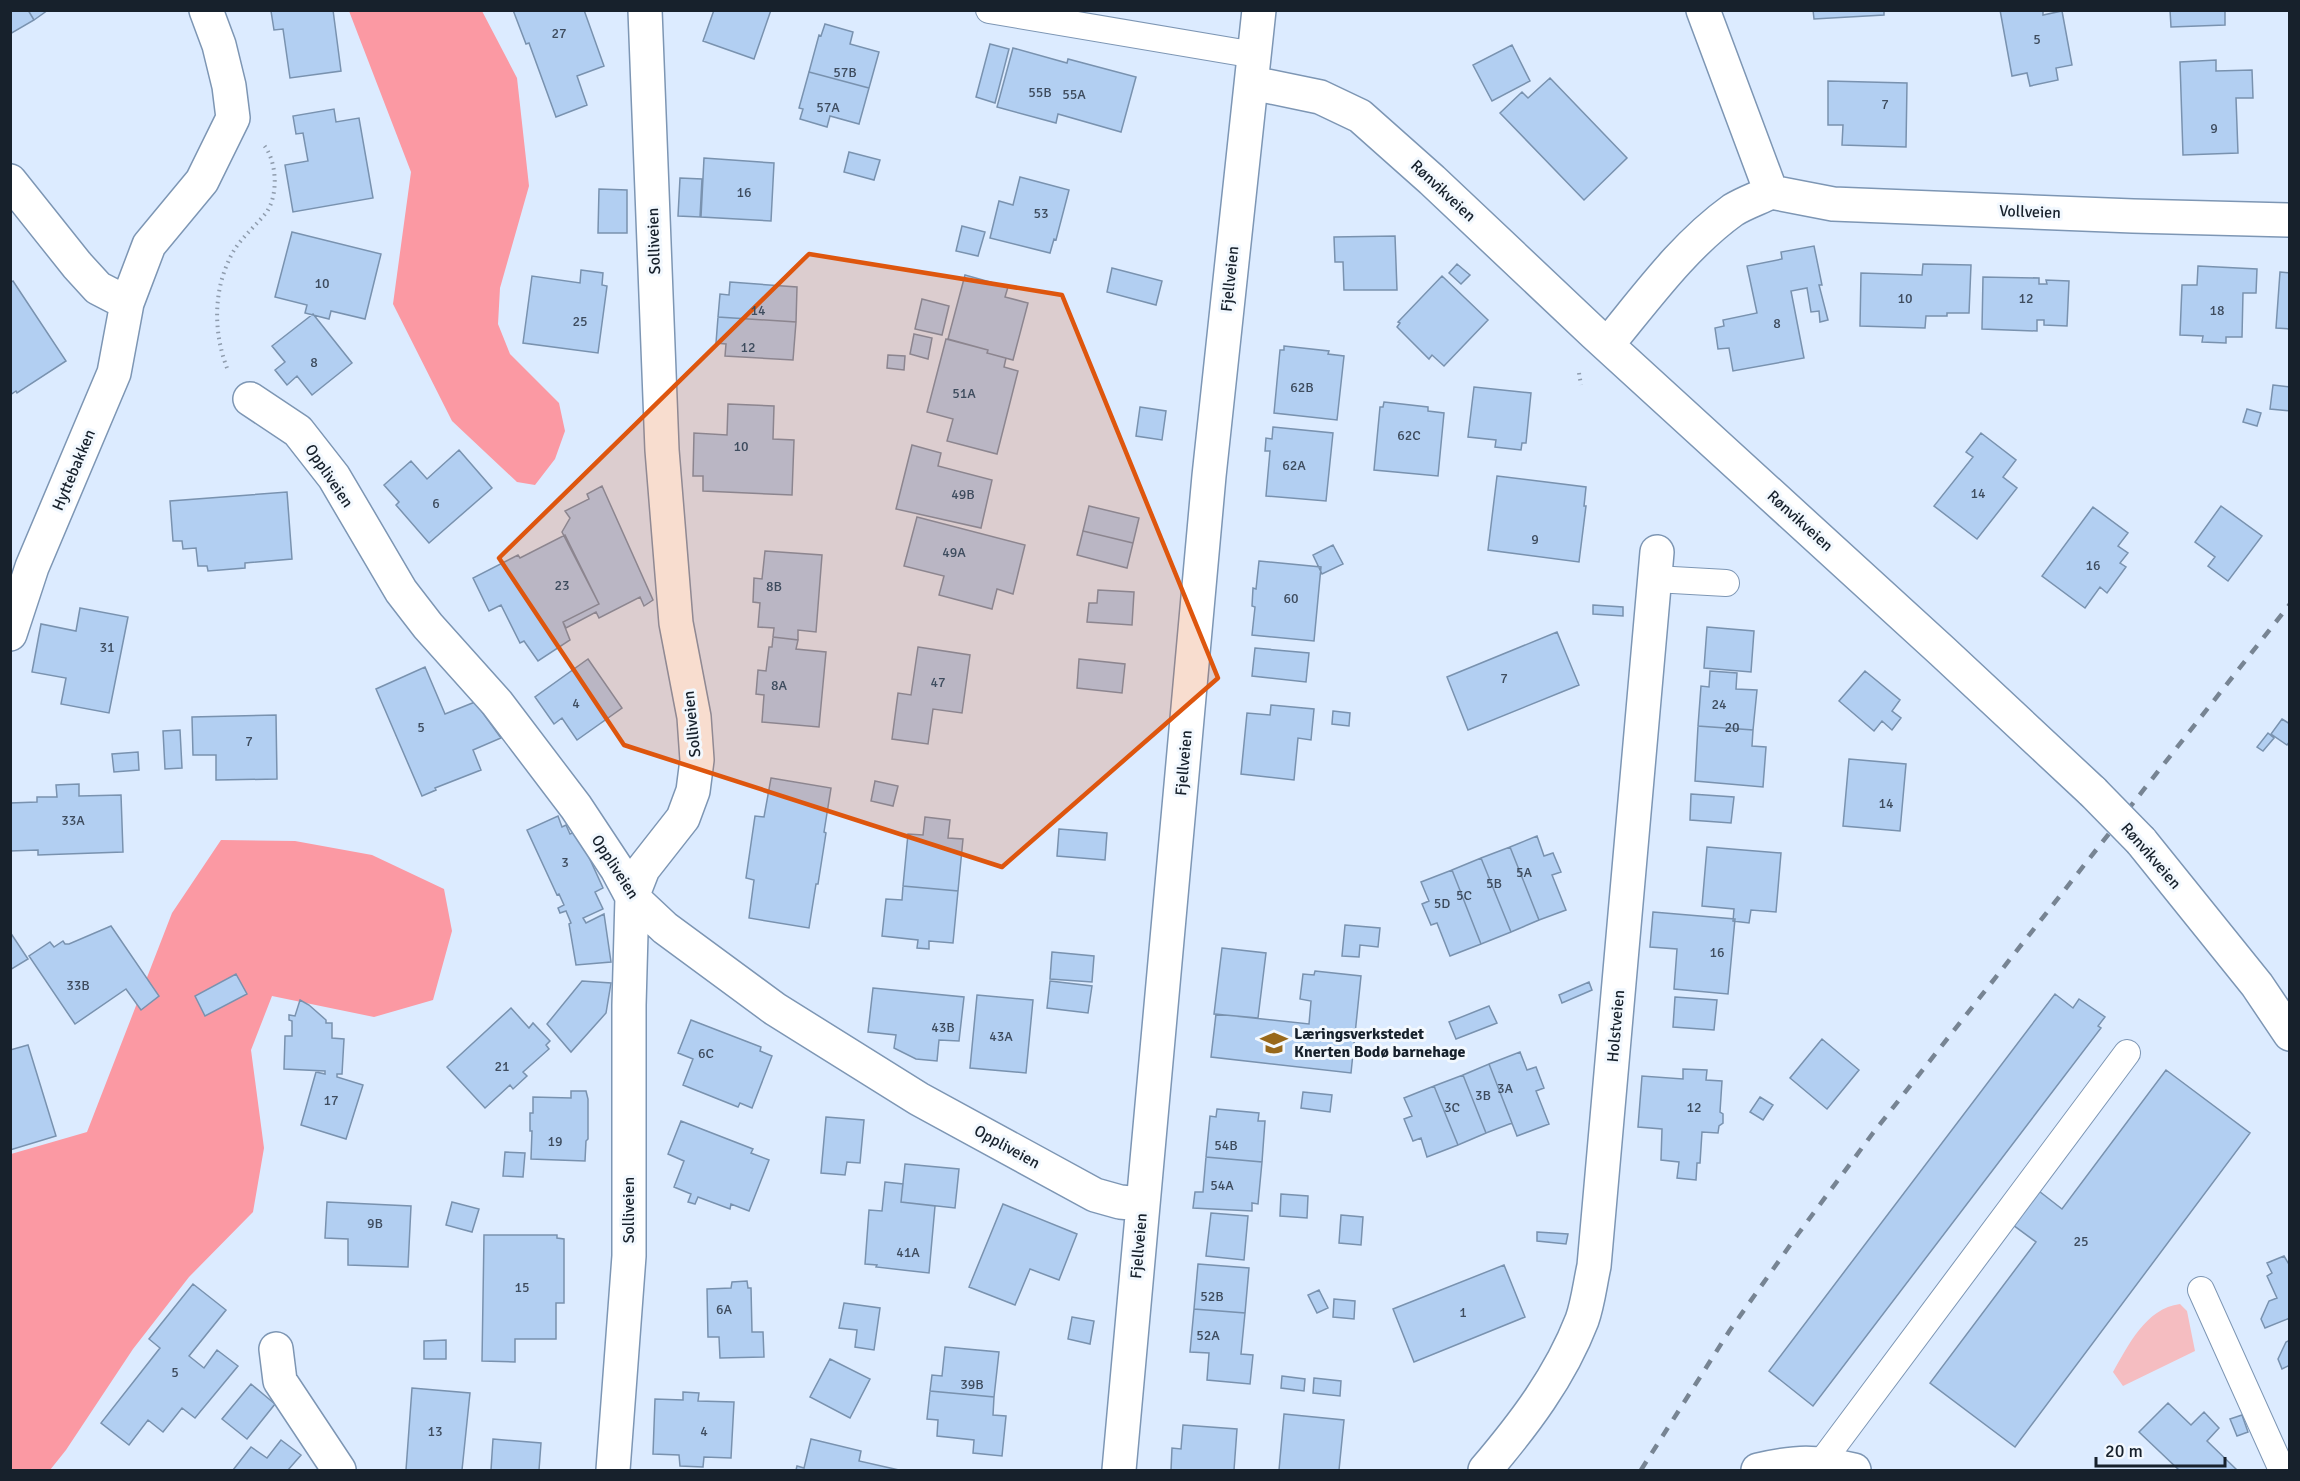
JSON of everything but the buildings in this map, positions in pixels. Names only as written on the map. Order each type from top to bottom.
[{"type":"street","points":[[206,10],[219,45],[229,86],[233,118]]},
{"type":"street","name":"Solliveien","points":[[606,1466],[628,1267],[629,1005],[632,897],[643,869],[682,818],[693,791],[697,760],[693,717],[676,624],[662,450],[645,10]]},
{"type":"street","name":"Fjellveien","points":[[1119,1470],[1214,424],[1259,10]]},
{"type":"street","points":[[1607,345],[1654,285],[1699,240],[1734,210],[1771,192],[1703,10]]},
{"type":"street","name":"Rønvikveien","points":[[1253,69],[1360,116],[1942,651],[2093,792],[2141,841],[2257,985],[2289,1034]]},
{"type":"street","name":"Hyttebakken","points":[[10,634],[32,567],[114,373],[127,303],[149,245],[202,181],[233,118]]},
{"type":"street","points":[[10,181],[98,288],[127,303]]},
{"type":"street","name":"Vollveien","points":[[1771,192],[1833,204],[2289,220]]},
{"type":"street","name":"Oppliveien","points":[[250,399],[298,431],[334,477],[401,591],[428,626],[497,703],[569,797],[617,869],[632,897],[665,928],[774,1009],[919,1099],[1095,1195],[1120,1202],[1143,1204]]},
{"type":"street","name":"Holstveien","points":[[1485,1470],[1523,1425],[1562,1365],[1582,1318],[1594,1266],[1656,565]]},
{"type":"street","points":[[276,1349],[280,1381],[339,1470]]},
{"type":"street","points":[[1758,1470],[1789,1463],[1821,1463],[1854,1470]]},
{"type":"lane","points":[[988,10],[1253,69]]},
{"type":"lane","points":[[1656,565],[1726,583]]},
{"type":"lane","points":[[1821,1463],[2127,1053]]},
{"type":"lane","points":[[2201,1290],[2282,1470]]},
{"type":"path","points":[[233,118],[252,130],[266,147],[274,165],[274,189],[267,212],[243,237],[228,260],[220,291],[216,321],[220,351],[230,374],[250,399]]},
{"type":"highlighted area","points":[[809,254],[1062,295],[1218,678],[1002,867],[624,745],[499,558]]},
{"type":"shaded area","points":[[349,11],[482,11],[517,78],[529,186],[500,288],[498,324],[510,354],[559,403],[565,431],[555,459],[535,485],[517,482],[452,421],[393,304],[411,172]]},
{"type":"shaded area","points":[[221,840],[295,841],[372,855],[444,889],[452,931],[433,1000],[374,1017],[272,996],[251,1050],[264,1148],[253,1212],[189,1277],[133,1349],[66,1450],[50,1470],[11,1470],[11,1154],[87,1132],[172,913]]},
{"type":"shaded area","points":[[2180,1304],[2187,1311],[2195,1351],[2123,1386],[2113,1372],[2132,1340],[2148,1320],[2157,1313]]},
{"type":"railway","points":[[1641,1470],[1730,1330],[1873,1133],[2290,604]]},
{"type":"place","name":"Læringsverkstedet Knerten Bodø barnehage","points":[[1274,1043]]}]
